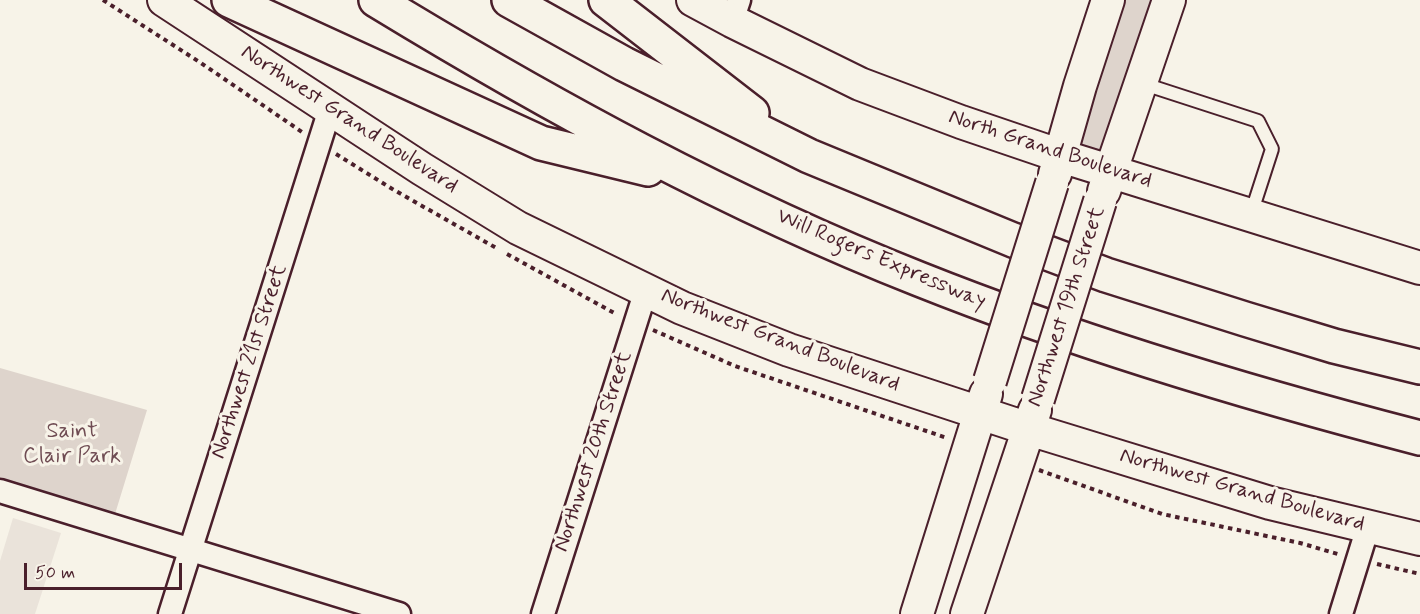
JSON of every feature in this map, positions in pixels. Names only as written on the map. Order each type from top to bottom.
[{"type":"highway","points":[[229,0],[541,143],[705,183]]},
{"type":"highway","name":"Will Rogers Expressway","points":[[376,0],[517,85],[607,134],[816,235],[916,278],[1068,335],[1304,408],[1420,438]]},
{"type":"highway","points":[[509,0],[624,64],[808,156],[1013,240],[1106,275],[1334,346],[1420,367]]},
{"type":"highway","points":[[606,0],[808,156]]},
{"type":"main road","name":"Northwest Grand Boulevard","points":[[164,0],[518,228],[682,308],[789,350],[1029,429],[1270,502],[1420,539]]},
{"type":"main road","name":"North Grand Boulevard","points":[[693,0],[735,11],[860,84],[960,122],[1057,170],[1111,171],[1420,268]]},
{"type":"main road","points":[[917,614],[1108,0]]},
{"type":"main road","name":"Northwest 19th Street","points":[[967,614],[1029,429],[1100,201],[1169,0]]},
{"type":"street","name":"Northwest 21st Street","points":[[170,614],[330,109]]},
{"type":"street","name":"Northwest 20th Street","points":[[543,614],[646,290]]},
{"type":"street","points":[[0,491],[399,614]]},
{"type":"street","points":[[1341,614],[1368,527]]},
{"type":"lane","points":[[1142,83],[1258,121],[1272,149],[1251,215]]},
{"type":"path","points":[[103,0],[201,63],[294,127]]},
{"type":"path","points":[[342,158],[604,309]]},
{"type":"path","points":[[658,332],[735,366],[945,437]]},
{"type":"path","points":[[1046,472],[1162,514],[1300,543],[1323,550]]},
{"type":"path","points":[[1389,567],[1420,574]]},
{"type":"shaded area","points":[[13,518],[61,533],[35,614],[0,614],[0,561]]},
{"type":"green space","points":[[1119,0],[1159,0],[1103,149],[1099,151],[1082,145],[1080,142]]},
{"type":"green space","name":"Saint Clair Park","points":[[0,368],[147,410],[115,514],[0,479]]}]
